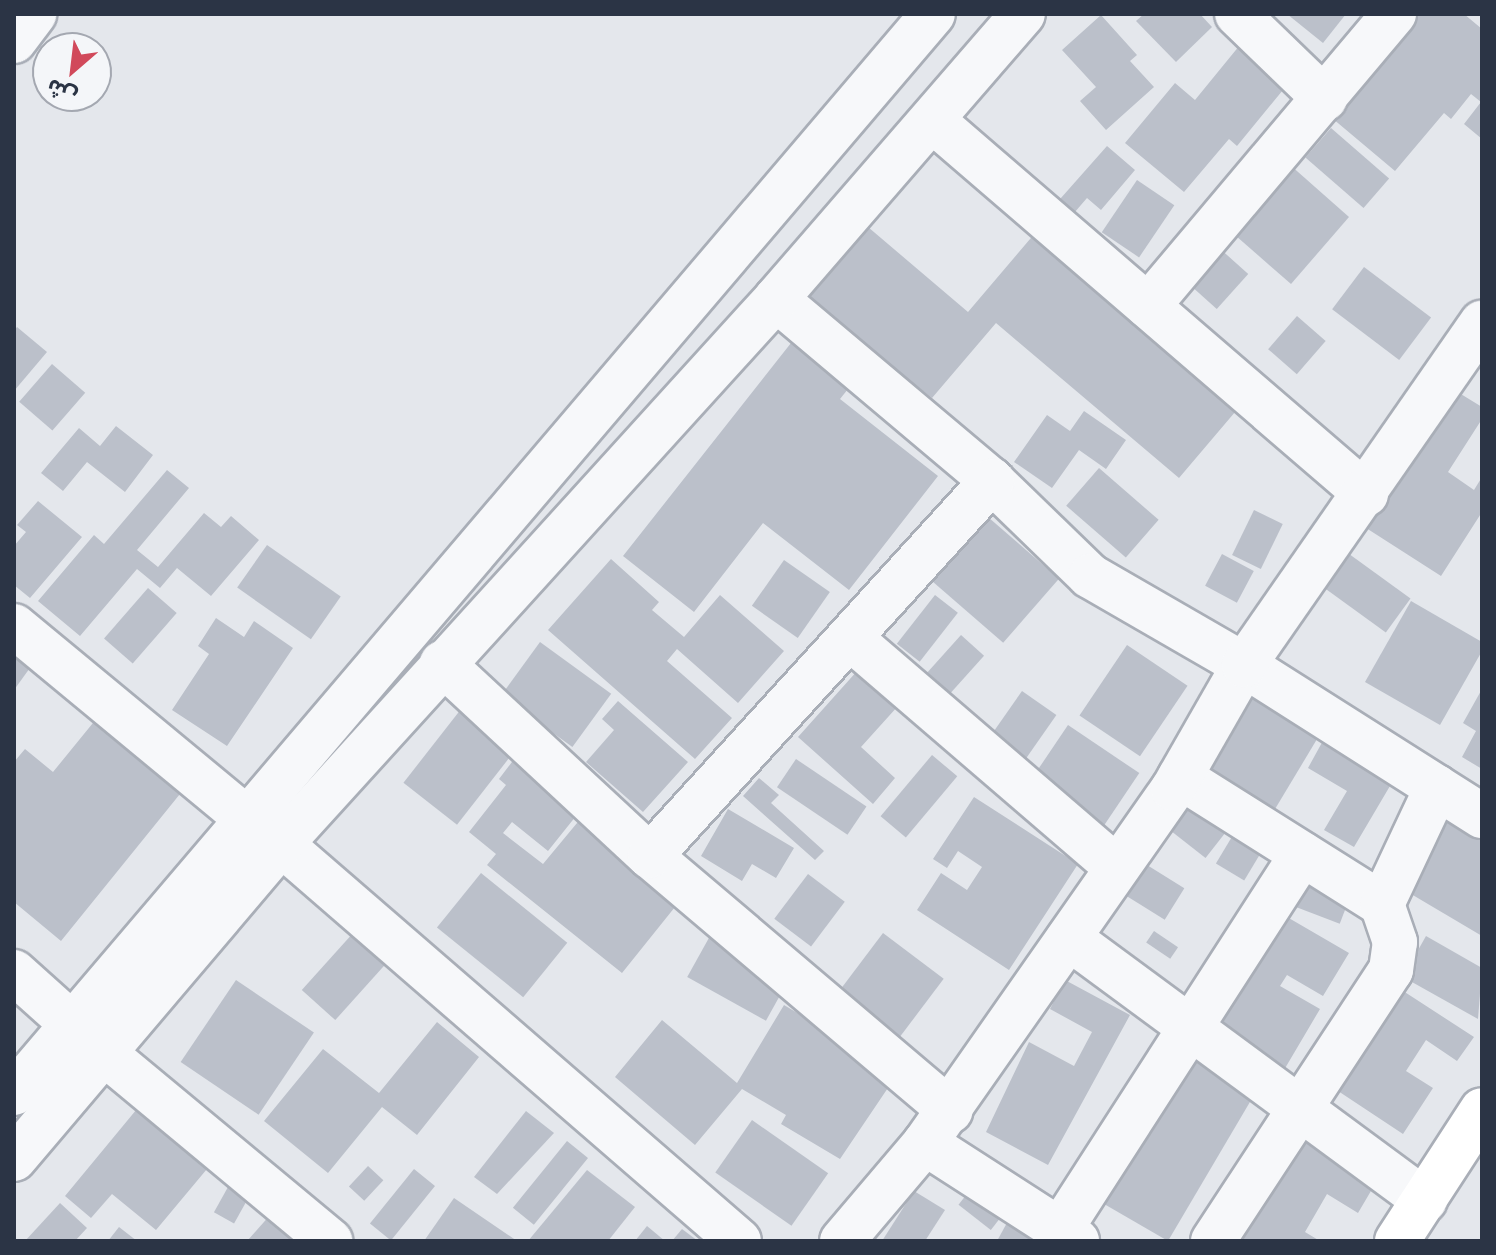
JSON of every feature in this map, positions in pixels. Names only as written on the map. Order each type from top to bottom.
[{"type":"street","points":[[14,41],[34,14]]},
{"type":"street","points":[[14,1093],[245,817],[933,14]]},
{"type":"street","points":[[14,1159],[281,844],[442,663],[776,299],[1023,14]]},
{"type":"street","points":[[1237,14],[1325,99]]},
{"type":"street","points":[[1148,306],[1394,14]]},
{"type":"street","points":[[932,120],[1366,494]]},
{"type":"street","points":[[776,299],[992,481],[1090,576],[1244,665],[1482,816]]},
{"type":"street","points":[[842,1241],[938,1127],[1180,777],[1244,665],[1366,494],[1482,323]]},
{"type":"street","points":[[650,856],[992,481]]},
{"type":"street","points":[[14,626],[245,817]]},
{"type":"street","points":[[850,638],[1117,868]]},
{"type":"street","points":[[442,663],[938,1127],[1069,1236],[1188,1026],[1302,854]]},
{"type":"street","points":[[1180,777],[1382,904],[1395,942],[1391,970],[1213,1241]]},
{"type":"street","points":[[1382,904],[1437,787]]},
{"type":"street","points":[[281,844],[739,1241]]},
{"type":"street","points":[[1069,938],[1425,1200]]},
{"type":"street","points":[[14,972],[72,1024]]},
{"type":"street","points":[[105,1054],[330,1241]]},
{"type":"street","points":[[1397,1241],[1482,1110]]},
{"type":"building","points":[[1144,14],[1200,14],[1212,27],[1176,62],[1136,21]]},
{"type":"building","points":[[1287,14],[1346,14],[1323,43]]},
{"type":"building","points":[[1410,14],[1464,14],[1482,29],[1482,139],[1464,124],[1481,102],[1471,94],[1451,119],[1444,113],[1395,171],[1326,113]]},
{"type":"building","points":[[1101,15],[1137,55],[1130,61],[1154,87],[1106,130],[1080,101],[1096,87],[1062,50]]},
{"type":"building","points":[[1244,40],[1292,79],[1237,146],[1229,139],[1184,192],[1125,143],[1175,83],[1195,100]]},
{"type":"building","points":[[1331,128],[1389,179],[1364,208],[1305,157]]},
{"type":"building","points":[[1107,146],[1135,170],[1101,210],[1087,198],[1068,220],[1053,207]]},
{"type":"building","points":[[1289,164],[1349,217],[1291,284],[1220,222]]},
{"type":"building","points":[[1137,180],[1174,205],[1139,257],[1102,232]]},
{"type":"building","points":[[868,227],[968,312],[1036,232],[1241,405],[1179,478],[996,323],[932,398],[807,299]]},
{"type":"building","points":[[1217,246],[1248,274],[1217,309],[1186,281]]},
{"type":"building","points":[[1364,267],[1431,318],[1399,360],[1332,309]]},
{"type":"building","points":[[1297,316],[1326,341],[1297,374],[1268,349]]},
{"type":"building","points":[[17,327],[47,352],[14,391],[14,331]]},
{"type":"building","points":[[791,343],[848,389],[840,399],[938,476],[849,590],[763,523],[694,612],[623,556]]},
{"type":"building","points":[[52,364],[85,393],[52,431],[19,402]]},
{"type":"building","points":[[1451,388],[1482,407],[1482,419],[1448,472],[1474,490],[1482,477],[1482,512],[1441,576],[1363,526]]},
{"type":"building","points":[[1084,411],[1126,440],[1106,469],[1079,450],[1052,488],[1014,462],[1047,415],[1070,431]]},
{"type":"building","points":[[116,426],[153,455],[125,492],[87,462],[63,491],[41,473],[79,428],[100,446]]},
{"type":"building","points":[[1099,468],[1159,520],[1126,558],[1066,506]]},
{"type":"building","points":[[167,470],[189,488],[137,550],[158,567],[204,513],[221,527],[231,516],[259,540],[211,596],[177,568],[160,588],[137,569],[80,636],[38,601],[94,535],[104,544]]},
{"type":"building","points":[[38,501],[82,537],[30,598],[14,585],[14,546],[26,532],[17,525]]},
{"type":"building","points":[[1254,510],[1283,524],[1261,569],[1232,555]]},
{"type":"building","points":[[988,517],[1059,579],[1003,643],[932,581]]},
{"type":"building","points":[[267,545],[341,597],[311,639],[237,588]]},
{"type":"building","points":[[1345,551],[1411,599],[1386,633],[1320,585]]},
{"type":"building","points":[[1222,554],[1254,571],[1237,603],[1205,586]]},
{"type":"building","points":[[611,559],[659,602],[652,610],[684,637],[720,595],[784,651],[738,703],[677,649],[667,661],[732,718],[695,759],[548,630]]},
{"type":"building","points":[[784,560],[830,592],[798,638],[752,606]]},
{"type":"building","points":[[148,588],[177,613],[133,663],[104,639]]},
{"type":"building","points":[[935,595],[958,613],[920,662],[897,644]]},
{"type":"building","points":[[1411,601],[1482,642],[1482,651],[1440,725],[1365,682]]},
{"type":"building","points":[[216,618],[244,637],[254,621],[293,648],[227,746],[172,710],[209,654],[198,646]]},
{"type":"building","points":[[961,635],[984,656],[949,694],[926,674]]},
{"type":"building","points":[[14,636],[40,654],[14,690]]},
{"type":"building","points":[[540,642],[611,694],[572,747],[501,695]]},
{"type":"building","points":[[1127,645],[1188,686],[1140,756],[1079,715]]},
{"type":"building","points":[[858,670],[898,706],[861,747],[895,778],[873,804],[798,737]]},
{"type":"building","points":[[1247,679],[1325,726],[1275,809],[1197,762]]},
{"type":"building","points":[[1482,689],[1482,769],[1462,757],[1476,731],[1463,723]]},
{"type":"building","points":[[1022,691],[1056,715],[1024,762],[989,738]]},
{"type":"building","points":[[618,701],[688,762],[643,812],[586,762],[614,730],[602,719]]},
{"type":"building","points":[[465,704],[519,746],[457,825],[403,783]]},
{"type":"building","points":[[97,718],[184,789],[61,941],[14,902],[14,762],[25,749],[53,772]]},
{"type":"building","points":[[1068,725],[1139,773],[1104,826],[1032,778]]},
{"type":"building","points":[[1330,728],[1400,769],[1354,847],[1324,830],[1347,791],[1308,768]]},
{"type":"building","points":[[932,755],[957,776],[906,837],[881,816]]},
{"type":"building","points":[[515,758],[580,811],[548,851],[512,822],[503,833],[543,864],[582,817],[683,897],[622,973],[487,865],[496,854],[469,832],[506,785],[499,779]]},
{"type":"building","points":[[796,759],[866,807],[847,835],[777,787]]},
{"type":"building","points":[[759,778],[779,795],[771,803],[824,851],[815,860],[743,796]]},
{"type":"building","points":[[1189,793],[1231,826],[1206,858],[1164,825]]},
{"type":"building","points":[[974,797],[1078,864],[1009,970],[917,910],[941,873],[967,890],[982,867],[958,851],[947,868],[933,859]]},
{"type":"building","points":[[728,809],[794,848],[776,878],[752,864],[742,881],[701,856]]},
{"type":"building","points":[[1453,810],[1482,827],[1482,936],[1406,891]]},
{"type":"building","points":[[1236,830],[1264,847],[1244,880],[1216,863]]},
{"type":"building","points":[[1147,865],[1184,888],[1165,920],[1127,896]]},
{"type":"building","points":[[1300,871],[1352,891],[1340,924],[1287,904]]},
{"type":"building","points":[[481,873],[567,943],[523,997],[437,927]]},
{"type":"building","points":[[808,874],[845,902],[811,946],[774,919]]},
{"type":"building","points":[[1275,910],[1349,953],[1323,996],[1287,975],[1280,986],[1320,1009],[1284,1070],[1209,1022]]},
{"type":"building","points":[[1154,931],[1178,947],[1170,959],[1146,943]]},
{"type":"building","points":[[354,932],[387,962],[335,1020],[302,990]]},
{"type":"building","points":[[883,933],[944,979],[900,1037],[839,991]]},
{"type":"building","points":[[710,936],[789,980],[766,1021],[687,977]]},
{"type":"building","points":[[1426,936],[1482,968],[1478,1019],[1403,977]]},
{"type":"building","points":[[236,980],[314,1033],[259,1115],[181,1062]]},
{"type":"building","points":[[1065,980],[1130,1015],[1048,1165],[986,1132],[1029,1042],[1074,1066],[1092,1032],[1050,1009]]},
{"type":"building","points":[[1397,987],[1474,1037],[1457,1061],[1426,1040],[1406,1071],[1433,1088],[1403,1134],[1332,1087]]},
{"type":"building","points":[[784,1005],[898,1073],[840,1159],[781,1124],[786,1115],[742,1089],[695,1145],[615,1077],[662,1020],[737,1083]]},
{"type":"building","points":[[437,1022],[479,1057],[417,1135],[382,1107],[328,1173],[264,1121],[323,1049],[379,1093]]},
{"type":"building","points":[[1191,1053],[1257,1090],[1168,1241],[1092,1197]]},
{"type":"building","points":[[146,1098],[217,1157],[156,1230],[112,1194],[91,1218],[65,1196]]},
{"type":"building","points":[[526,1111],[554,1133],[497,1194],[474,1177]]},
{"type":"building","points":[[752,1120],[828,1173],[791,1226],[715,1172]]},
{"type":"building","points":[[1304,1135],[1378,1179],[1358,1213],[1327,1194],[1305,1232],[1320,1241],[1242,1241]]},
{"type":"building","points":[[567,1141],[588,1158],[534,1225],[513,1208]]},
{"type":"building","points":[[368,1166],[383,1180],[364,1201],[349,1186]]},
{"type":"building","points":[[414,1169],[435,1186],[391,1240],[370,1223]]},
{"type":"building","points":[[587,1170],[635,1207],[608,1241],[528,1241]]},
{"type":"building","points":[[977,1181],[1009,1206],[991,1230],[959,1205]]},
{"type":"building","points":[[228,1187],[248,1198],[234,1224],[214,1212]]},
{"type":"building","points":[[914,1191],[945,1210],[925,1241],[882,1241]]},
{"type":"building","points":[[454,1198],[517,1241],[424,1241]]},
{"type":"building","points":[[1019,1201],[1089,1241],[997,1241]]},
{"type":"building","points":[[60,1203],[87,1228],[75,1241],[25,1241]]},
{"type":"building","points":[[271,1214],[291,1241],[247,1241]]},
{"type":"building","points":[[647,1226],[665,1241],[635,1241]]},
{"type":"building","points":[[119,1227],[137,1241],[108,1241]]},
{"type":"building","points":[[682,1229],[698,1241],[672,1241]]}]
